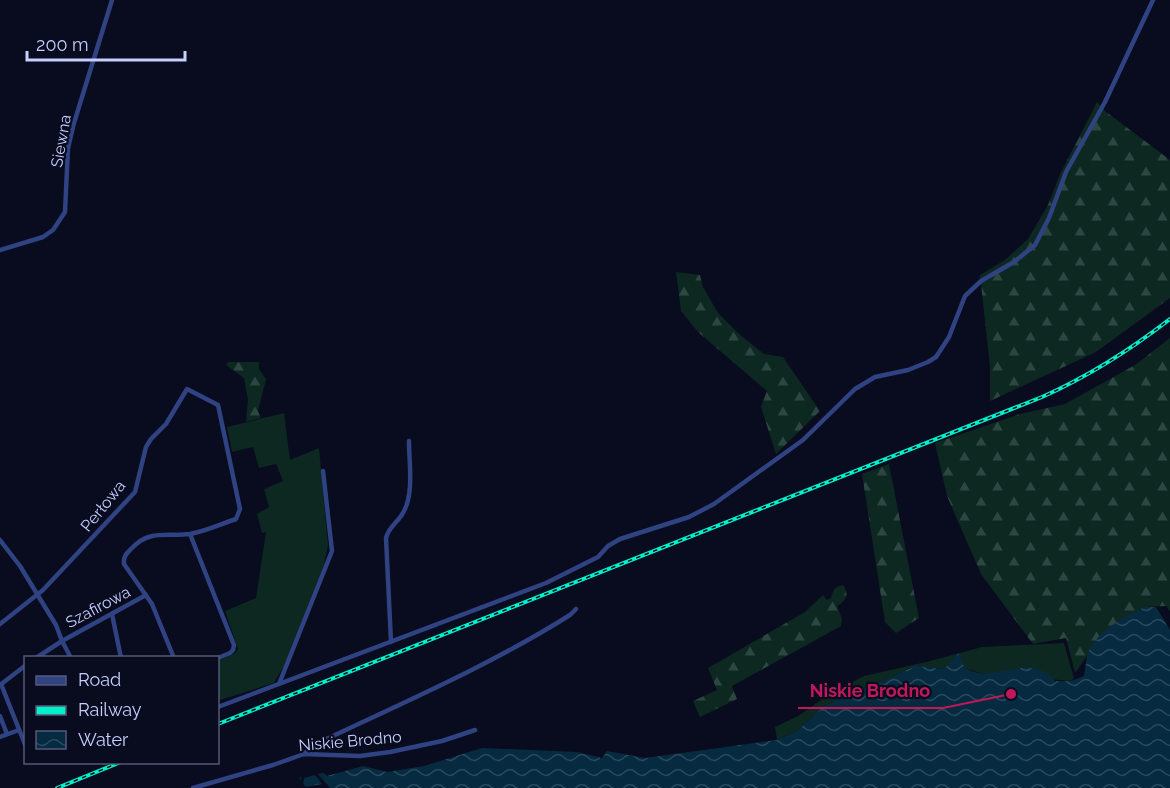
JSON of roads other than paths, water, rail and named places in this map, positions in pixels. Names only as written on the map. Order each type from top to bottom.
[{"type":"street","name":"Siewna","points":[[0,250],[43,237],[53,230],[64,212],[67,202],[68,148],[112,0]]},
{"type":"street","points":[[219,706],[546,584],[598,557],[608,546],[620,539],[689,517],[714,504],[803,440],[860,385],[875,378],[920,366],[936,357],[948,337],[965,296],[981,281],[1028,253],[1035,245],[1049,218],[1066,172],[1105,102],[1153,0]]},
{"type":"street","name":"Perłowa","points":[[0,624],[43,590],[135,492],[146,447],[166,424],[187,389],[218,405],[240,509],[236,519],[190,534]]},
{"type":"street","points":[[391,642],[386,538],[388,530],[403,514],[408,499],[409,441]]},
{"type":"street","points":[[279,684],[332,551],[323,471]]},
{"type":"street","points":[[174,656],[146,595],[124,564],[124,556],[136,543],[147,536],[190,534],[234,645],[230,653],[219,658]]},
{"type":"street","points":[[0,540],[20,566],[56,625],[70,656]]},
{"type":"street","name":"Szafirowa","points":[[38,656],[146,595]]},
{"type":"street","points":[[304,754],[316,744],[441,686],[523,643],[570,615],[576,609]]},
{"type":"street","points":[[112,614],[121,656]]},
{"type":"street","points":[[24,667],[0,685],[24,742]]},
{"type":"street","points":[[0,716],[7,734]]},
{"type":"street","points":[[0,737],[19,730]]},
{"type":"street","name":"Niskie Brodno","points":[[193,788],[304,754],[360,756],[390,752],[442,741],[475,730]]},
{"type":"water","points":[[1145,607],[1156,607],[1170,630],[1170,788],[300,788],[300,777],[323,773],[327,776],[363,766],[387,772],[424,766],[482,748],[577,752],[602,758],[607,751],[645,758],[777,740],[797,731],[824,706],[916,666],[944,669],[959,653],[965,668],[977,673],[1028,668],[1046,673],[1055,681],[1071,681],[1084,676],[1087,656],[1096,639],[1103,632]]},
{"type":"railway","points":[[219,724],[1042,397],[1109,362],[1170,319]]},
{"type":"railway","points":[[57,788],[116,764]]},
{"type":"place","name":"Niskie Brodno","points":[[1011,694]]}]
